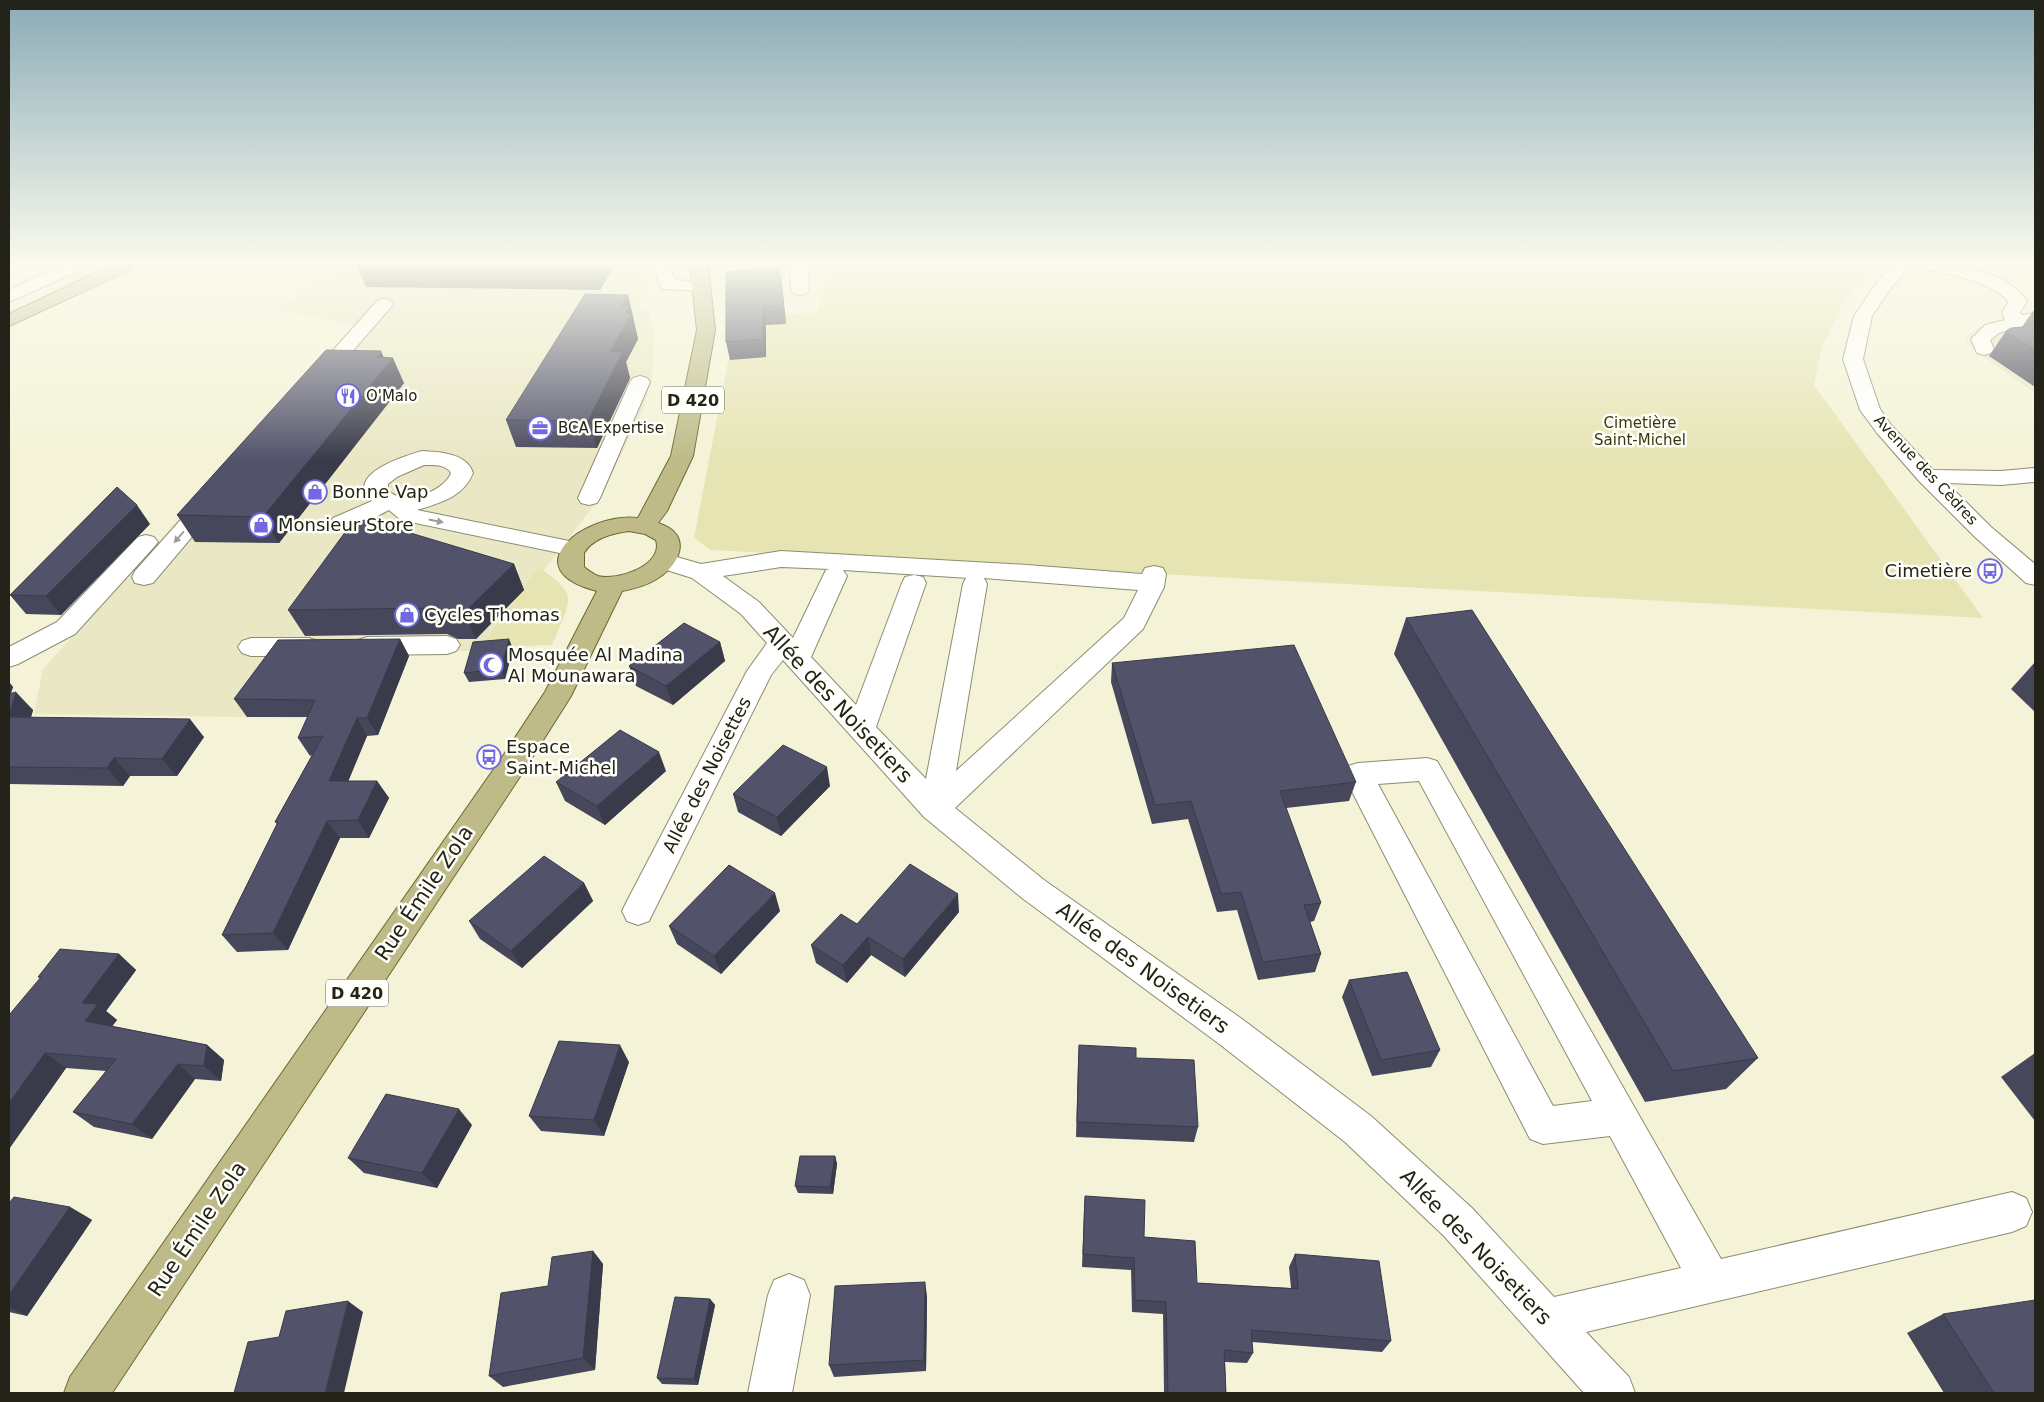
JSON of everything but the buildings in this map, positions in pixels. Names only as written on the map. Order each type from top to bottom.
[{"type":"main road","name":"D 420","points":[[645,525],[655,511],[682,456],[706,330]]},
{"type":"main road","points":[[645,525],[660,532],[669,543],[668,552],[655,570],[642,576],[613,584],[586,580],[571,567],[570,558],[574,549],[597,532],[613,526],[645,525]]},
{"type":"main road","name":"Rue Émile Zola","points":[[86,1393],[513,764],[557,696],[613,584]]},
{"type":"street","points":[[307,391],[360,330]]},
{"type":"street","name":"Avenue des Cèdres","points":[[1860,330],[1853,359],[1870,410],[1884,429],[1927,476],[1983,532],[2035,577]]},
{"type":"street","points":[[1984,349],[1980,339],[1989,330]]},
{"type":"street","points":[[589,498],[640,382]]},
{"type":"street","points":[[422,458],[442,458],[456,463],[461,468],[462,474],[451,488],[431,499],[413,503],[392,502],[381,498],[377,492],[377,485],[380,479],[396,466],[422,458]]},
{"type":"street","points":[[1927,476],[2001,478],[2035,475]]},
{"type":"street","points":[[144,578],[222,488]]},
{"type":"street","points":[[451,488],[456,506],[482,530]]},
{"type":"street","points":[[341,523],[392,502]]},
{"type":"street","points":[[392,502],[409,515],[574,549]]},
{"type":"street","points":[[15,654],[66,628],[146,542]]},
{"type":"street","points":[[701,572],[781,559],[1153,578],[1134,623],[935,809]]},
{"type":"street","name":"Allée des Noisetiers","points":[[663,561],[701,572],[750,608],[935,809],[1033,889],[1230,1031],[1358,1128],[1458,1222],[1613,1393]]},
{"type":"street","name":"Allée des Noisettes","points":[[638,912],[760,671],[790,651],[835,576]]},
{"type":"street","points":[[861,729],[914,583]]},
{"type":"street","points":[[935,809],[975,584]]},
{"type":"street","points":[[251,647],[447,645]]},
{"type":"street","points":[[1620,1116],[1543,1126],[1358,774],[1428,769],[1620,1116],[1711,1281]]},
{"type":"street","points":[[1546,1320],[2012,1212]]},
{"type":"street","points":[[770,1393],[789,1295]]},
{"type":"shaded area","points":[[349,330],[653,330],[652,378],[643,410],[601,496],[483,650],[349,656],[314,718],[34,714],[43,669]]},
{"type":"shaded area","points":[[1974,330],[2035,330],[2035,393],[1972,349],[1965,342],[1965,338]]},
{"type":"green space","name":"Cimetière Saint-Michel","points":[[734,330],[1830,330],[1822,347],[1814,385],[1983,618],[711,550],[694,538]]},
{"type":"green space","points":[[538,568],[558,582],[568,597],[565,614],[552,645],[480,648]]},
{"type":"place","name":"O'Malo","points":[[348,396]]},
{"type":"place","name":"BCA Expertise","points":[[540,428]]},
{"type":"place","name":"Bonne Vap","points":[[315,492]]},
{"type":"place","name":"Monsieur Store","points":[[261,525]]},
{"type":"place","name":"Cimetière","points":[[1990,571]]},
{"type":"place","name":"Cycles Thomas","points":[[407,615]]},
{"type":"place","name":"Mosquée Al Madina Al Mounawara","points":[[491,665]]},
{"type":"place","name":"Espace Saint-Michel","points":[[489,757]]}]
